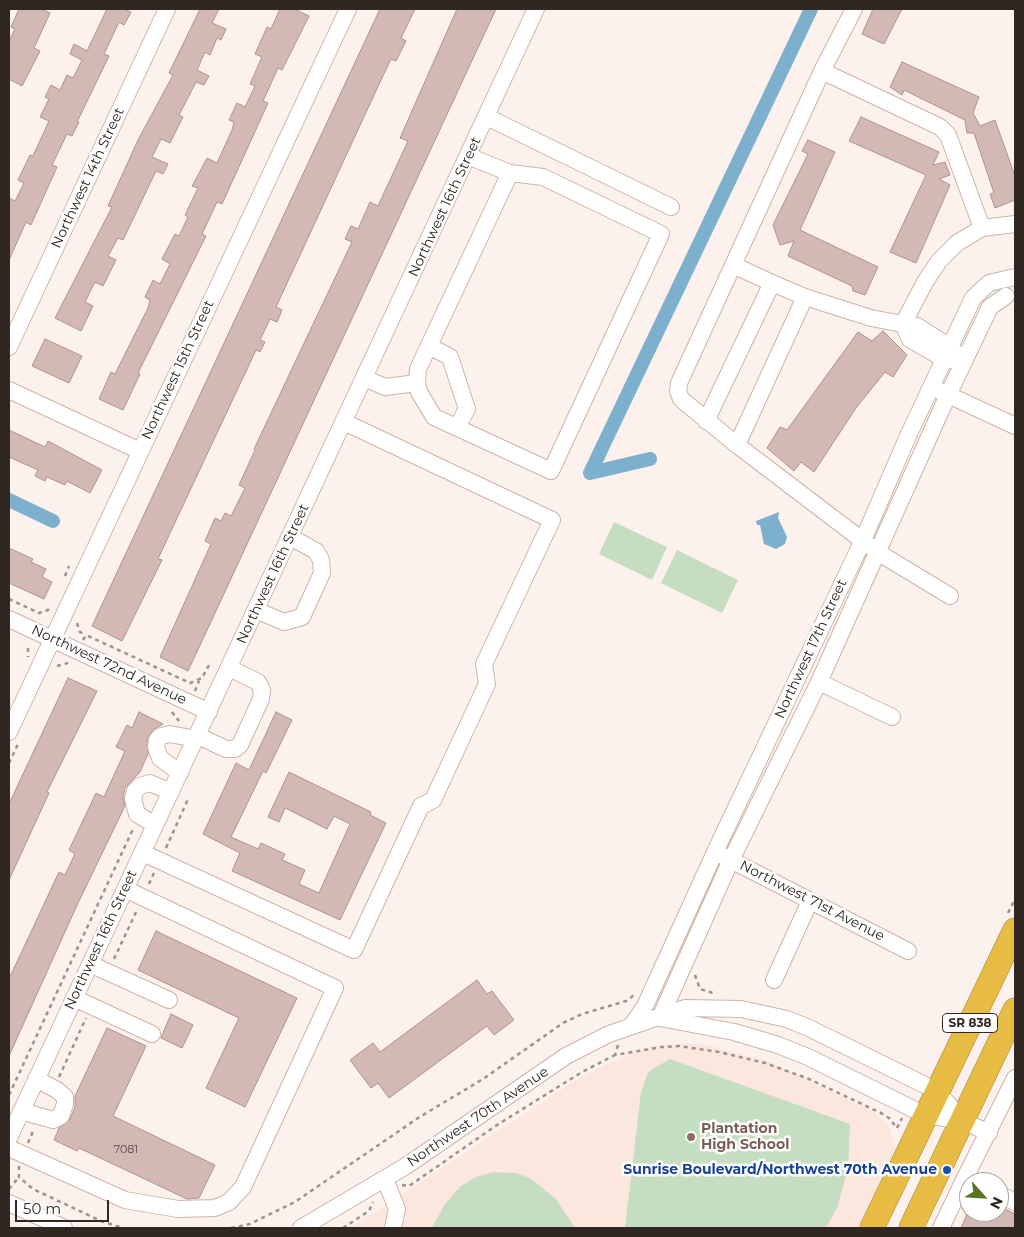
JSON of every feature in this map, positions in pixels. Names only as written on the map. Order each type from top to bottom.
[{"type":"highway","name":"SR 838","points":[[872,1228],[1015,930]]},
{"type":"highway","name":"SR 838","points":[[911,1228],[1015,1010]]},
{"type":"street","name":"Northwest 14th Street","points":[[9,347],[167,9]]},
{"type":"street","name":"Northwest 15th Street","points":[[9,732],[348,9]]},
{"type":"street","name":"Northwest 16th Street","points":[[9,1138],[536,9]]},
{"type":"street","points":[[854,9],[822,71],[732,265],[679,383],[678,391],[681,399],[706,421],[879,553],[950,596]]},
{"type":"street","points":[[822,71],[944,131],[948,135],[982,228]]},
{"type":"street","points":[[486,117],[671,207]]},
{"type":"street","points":[[468,156],[510,173],[543,176],[661,234],[551,470],[434,417],[419,392],[417,383],[418,369],[510,173]]},
{"type":"street","points":[[903,324],[925,282],[939,261],[957,243],[982,228],[1015,224]]},
{"type":"street","points":[[732,265],[805,297],[871,318],[917,326],[947,353],[964,361]]},
{"type":"street","points":[[1011,296],[998,280],[1015,277]]},
{"type":"street","name":"Northwest 17th Street","points":[[628,1027],[651,994],[715,852],[863,540],[908,436],[973,298],[989,283],[998,280]]},
{"type":"street","points":[[706,421],[772,283]]},
{"type":"street","name":"Northwest 17th Street","points":[[660,1018],[731,860],[819,682],[879,553],[964,361],[990,308],[1011,296]]},
{"type":"street","points":[[738,445],[805,297]]},
{"type":"street","points":[[429,346],[450,357],[467,410],[457,427]]},
{"type":"street","points":[[364,378],[385,387],[417,383]]},
{"type":"street","points":[[931,387],[1015,426]]},
{"type":"street","points":[[9,390],[140,451]]},
{"type":"street","points":[[142,853],[354,950],[421,806],[433,800],[487,684],[484,664],[552,520],[344,422]]},
{"type":"street","points":[[908,436],[926,444]]},
{"type":"street","points":[[256,610],[284,622],[302,617],[322,573],[321,560],[316,552],[290,538]]},
{"type":"street","name":"Northwest 72nd Avenue","points":[[9,619],[48,646],[208,712]]},
{"type":"street","points":[[180,773],[160,758],[156,747],[157,740],[161,736],[170,734],[197,737],[226,749],[234,749],[240,745],[244,737],[261,699],[262,690],[258,682],[229,668]]},
{"type":"street","points":[[819,682],[892,717]]},
{"type":"street","points":[[155,825],[139,816],[133,799],[135,791],[140,786],[150,783],[171,792]]},
{"type":"street","name":"Northwest 71st Avenue","points":[[715,852],[908,951]]},
{"type":"street","points":[[16,1151],[125,1200],[178,1209],[215,1208],[230,1202],[243,1187],[336,988],[125,889]]},
{"type":"street","points":[[774,980],[810,901]]},
{"type":"street","points":[[90,964],[169,1000]]},
{"type":"street","points":[[74,998],[152,1034]]},
{"type":"street","name":"Northwest 70th Avenue","points":[[301,1228],[387,1183],[566,1056],[628,1027],[660,1018],[685,1008],[741,1009],[787,1020],[810,1028],[937,1091],[963,1121]]},
{"type":"street","name":"Northwest 70th Avenue","points":[[660,1018],[734,1032],[778,1045],[808,1057],[925,1115],[963,1121],[988,1133]]},
{"type":"street","points":[[972,1172],[988,1133],[1015,1078]]},
{"type":"street","points":[[21,1111],[40,1118],[53,1120],[61,1116],[66,1104],[65,1097],[54,1088],[36,1080]]},
{"type":"street","points":[[387,1183],[397,1209],[393,1228]]},
{"type":"street","points":[[941,1228],[959,1197]]},
{"type":"street","points":[[9,1203],[64,1228]]},
{"type":"path","points":[[62,583],[69,566]]},
{"type":"path","points":[[9,599],[39,613],[48,610],[55,600]]},
{"type":"path","points":[[23,643],[28,648],[48,646]]},
{"type":"path","points":[[197,688],[199,681]]},
{"type":"path","points":[[108,972],[189,797]]},
{"type":"path","points":[[9,1095],[139,816]]},
{"type":"path","points":[[672,992],[695,993],[701,990]]},
{"type":"path","points":[[231,1228],[250,1224],[294,1202],[418,1118],[483,1079],[562,1023],[582,1014],[626,1001],[635,994],[651,994]]},
{"type":"path","points":[[54,1088],[92,1006]]},
{"type":"path","points":[[615,1055],[628,1027]]},
{"type":"path","points":[[343,1228],[369,1210],[387,1183],[409,1186],[498,1125],[582,1072],[615,1055],[670,1047],[718,1052],[765,1063],[806,1078],[840,1094]]},
{"type":"path","points":[[9,1189],[19,1176],[19,1163],[16,1151],[40,1118]]},
{"type":"path","points":[[19,1176],[33,1190],[102,1221],[123,1228]]},
{"type":"shaded area","name":"Plantation High School","points":[[672,1044],[703,1044],[766,1060],[876,1113],[888,1126],[896,1148],[858,1228],[350,1228],[581,1077],[642,1048]]},
{"type":"green space","points":[[614,522],[667,547],[652,580],[599,554]]},
{"type":"green space","points":[[677,550],[738,580],[722,613],[661,583]]},
{"type":"green space","points":[[670,1059],[850,1124],[848,1169],[837,1208],[826,1228],[625,1228],[641,1092],[648,1072]]},
{"type":"green space","points":[[493,1172],[515,1173],[530,1178],[556,1199],[575,1228],[432,1228],[445,1204],[461,1186],[476,1177]]},
{"type":"water","points":[[779,512],[778,518],[787,537],[785,544],[776,549],[764,544],[760,525],[757,525],[756,521]]},
{"type":"building","points":[[19,9],[41,9],[50,13],[34,48],[40,51],[22,86],[9,79],[9,41],[15,29],[11,27]]},
{"type":"building","points":[[107,9],[124,9],[131,12],[124,25],[119,22],[104,54],[109,56],[77,122],[79,122],[72,136],[67,134],[52,165],[57,167],[31,225],[26,222],[9,260],[9,198],[15,201],[24,183],[18,180],[30,155],[33,156],[49,121],[40,117],[49,99],[45,97],[51,85],[60,90],[67,75],[73,78],[82,60],[70,54],[74,44],[87,51]]},
{"type":"building","points":[[200,9],[219,9],[212,23],[226,29],[221,40],[217,38],[210,55],[205,52],[197,70],[209,76],[204,85],[196,82],[179,115],[183,117],[170,143],[161,139],[152,157],[168,164],[163,174],[156,171],[123,240],[118,238],[108,256],[116,260],[103,286],[95,282],[85,302],[93,306],[81,331],[55,318],[112,207],[108,206],[138,140],[173,75],[169,73]]},
{"type":"building","points":[[280,9],[294,9],[309,16],[282,70],[278,68],[263,101],[268,103],[222,204],[217,202],[202,234],[206,236],[138,373],[140,374],[123,410],[99,399],[111,372],[115,374],[148,308],[150,300],[145,297],[153,280],[160,284],[170,264],[162,259],[175,234],[179,236],[188,217],[185,215],[198,188],[192,186],[207,158],[217,163],[232,130],[234,122],[229,120],[237,103],[245,107],[255,86],[250,84],[262,57],[255,54],[267,27],[271,29]]},
{"type":"building","points":[[380,9],[415,9],[401,38],[406,41],[396,61],[391,59],[381,80],[276,307],[282,310],[277,322],[270,319],[260,340],[265,342],[260,352],[256,350],[158,559],[162,560],[122,641],[92,626]]},
{"type":"building","points":[[457,9],[496,9],[188,671],[160,657],[211,544],[205,541],[215,518],[221,521],[225,513],[231,516],[245,488],[239,485],[254,449],[352,242],[345,239],[351,226],[358,229],[370,202],[378,206],[408,141],[400,138]]},
{"type":"building","points":[[873,9],[902,9],[884,44],[862,34]]},
{"type":"building","points":[[902,62],[979,97],[973,113],[980,126],[995,120],[1015,176],[1015,200],[995,208],[990,194],[994,193],[974,133],[967,133],[965,120],[904,90],[902,95],[890,87]]},
{"type":"building","points":[[861,117],[939,152],[933,165],[945,162],[950,175],[939,179],[950,185],[916,263],[890,252],[926,175],[849,141]]},
{"type":"building","points":[[808,140],[835,152],[800,230],[878,267],[865,295],[853,291],[852,286],[788,256],[794,241],[780,245],[773,225],[808,154],[802,151]]},
{"type":"building","points":[[883,331],[907,355],[893,377],[885,372],[856,408],[814,472],[801,462],[794,471],[767,448],[780,427],[787,430],[858,332],[872,341]]},
{"type":"building","points":[[45,339],[82,356],[69,383],[32,366]]},
{"type":"building","points":[[9,430],[45,447],[48,441],[102,470],[90,493],[67,481],[65,485],[47,477],[45,481],[35,476],[38,470],[9,457]]},
{"type":"building","points":[[9,548],[33,559],[31,562],[46,569],[42,577],[52,582],[44,599],[9,583]]},
{"type":"building","points":[[68,678],[97,691],[47,792],[49,793],[9,880],[9,804]]},
{"type":"building","points":[[139,712],[163,724],[154,729],[147,738],[148,754],[140,772],[125,788],[123,797],[125,806],[78,903],[9,1056],[9,979],[59,872],[65,875],[75,854],[69,850],[96,793],[104,797],[125,751],[116,747],[127,725],[132,728]]},
{"type":"building","points":[[276,712],[292,720],[266,773],[263,771],[231,837],[258,849],[261,843],[285,854],[282,860],[305,870],[299,884],[319,893],[350,824],[334,816],[327,829],[285,808],[279,822],[268,817],[289,772],[371,812],[370,815],[386,823],[340,920],[232,871],[240,853],[203,834],[236,763],[249,770]]},
{"type":"building","points":[[156,931],[297,998],[245,1107],[206,1088],[239,1018],[138,970]]},
{"type":"building","points":[[477,980],[487,994],[492,991],[514,1020],[494,1035],[487,1026],[389,1098],[378,1083],[371,1088],[350,1060],[373,1043],[380,1052]]},
{"type":"building","points":[[171,1014],[193,1025],[182,1048],[161,1038]]},
{"type":"building","points":[[107,1028],[146,1046],[113,1116],[215,1165],[199,1198],[187,1199],[79,1148],[77,1151],[54,1140],[59,1128],[70,1119],[75,1107],[75,1096]]},
{"type":"building","points":[[1009,1211],[1015,1214],[1015,1228],[961,1228],[964,1222],[1009,1222]]},
{"type":"waterway","points":[[650,459],[590,473],[811,9]]},
{"type":"waterway","points":[[9,500],[53,521]]},
{"type":"place","name":"Plantation High School","points":[[691,1137]]},
{"type":"place","name":"Sunrise Boulevard/Northwest 70th Avenue","points":[[947,1170]]}]
